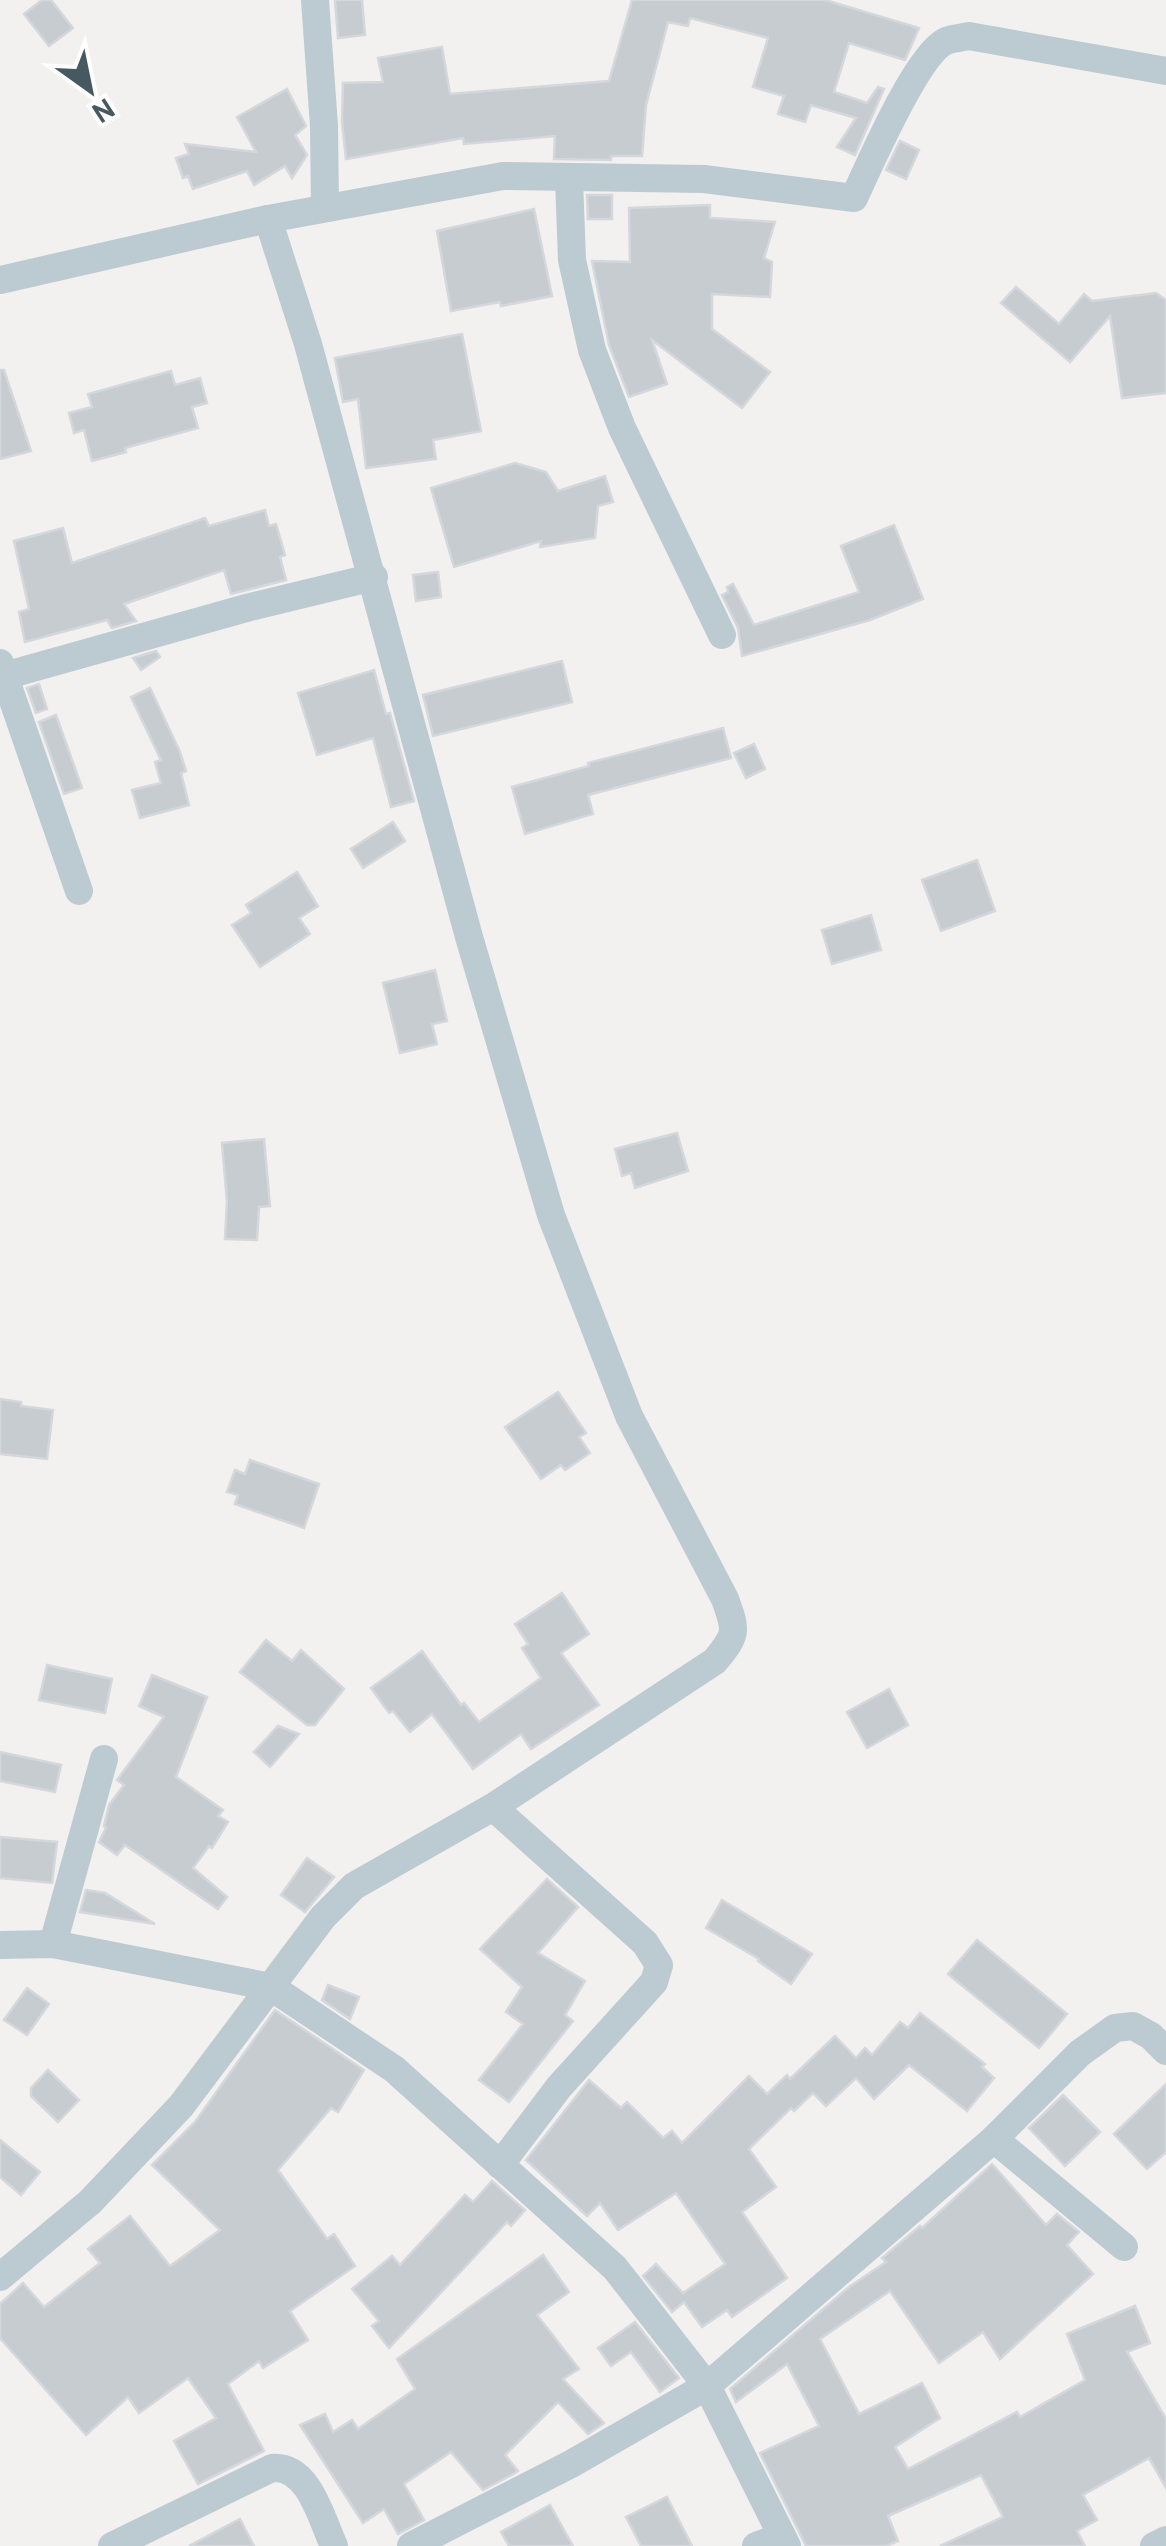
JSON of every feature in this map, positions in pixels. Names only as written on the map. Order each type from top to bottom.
[{"type":"street","points":[[315,0],[325,208]]},
{"type":"street","points":[[0,280],[268,219],[504,176],[569,180],[704,179],[854,198],[927,58],[944,42],[969,36],[1166,72]]},
{"type":"street","points":[[569,180],[572,260],[592,350],[622,428],[722,635]]},
{"type":"street","points":[[0,2277],[90,2202],[181,2106],[323,1918],[354,1886],[493,1807],[715,1660],[732,1640],[736,1627],[629,1416],[551,1215],[469,937],[308,344],[268,219]]},
{"type":"street","points":[[79,892],[2,669],[374,577]]},
{"type":"street","points":[[54,1944],[104,1759]]},
{"type":"street","points":[[493,1807],[645,1943],[659,1965],[654,1982],[559,2088],[500,2164]]},
{"type":"street","points":[[0,1945],[54,1944],[271,1987],[394,2069],[615,2268],[707,2386],[775,2542]]},
{"type":"street","points":[[411,2546],[571,2464],[707,2386],[994,2139],[1080,2054],[1115,2028],[1134,2026],[1166,2050]]},
{"type":"street","points":[[994,2139],[1124,2247]]},
{"type":"street","points":[[112,2546],[272,2468],[286,2467],[302,2477],[334,2546]]},
{"type":"street","points":[[1154,2546],[1166,2540]]},
{"type":"building","points":[[42,0],[51,0],[73,28],[49,46],[24,14]]},
{"type":"building","points":[[335,0],[362,0],[365,35],[338,38]]},
{"type":"building","points":[[632,0],[825,0],[919,28],[905,60],[849,43],[834,92],[867,103],[878,87],[884,89],[855,155],[837,147],[856,118],[811,105],[805,122],[778,114],[784,96],[753,87],[768,38],[690,18],[688,26],[668,22],[646,105],[642,156],[554,159],[555,136],[464,144],[463,138],[346,159],[343,83],[383,82],[378,58],[442,47],[450,94],[609,81]]},
{"type":"building","points":[[287,89],[306,126],[295,135],[307,155],[292,178],[285,166],[254,185],[247,171],[193,189],[188,176],[183,178],[176,158],[189,154],[185,144],[256,152],[237,117]]},
{"type":"building","points":[[900,141],[919,150],[906,179],[886,170]]},
{"type":"building","points":[[587,195],[612,195],[612,219],[588,219]]},
{"type":"building","points":[[710,205],[710,218],[775,222],[764,258],[772,262],[770,297],[712,294],[712,329],[770,372],[742,408],[652,340],[667,384],[629,397],[609,345],[592,261],[630,262],[629,208]]},
{"type":"building","points":[[534,209],[552,296],[451,311],[437,231]]},
{"type":"building","points":[[1016,287],[1059,324],[1084,294],[1092,301],[1156,293],[1166,300],[1166,393],[1122,398],[1110,316],[1070,362],[1001,303]]},
{"type":"building","points":[[462,334],[481,431],[433,440],[436,459],[366,468],[358,399],[343,402],[335,358]]},
{"type":"building","points":[[0,370],[4,370],[31,451],[0,459]]},
{"type":"building","points":[[171,371],[175,385],[200,378],[207,403],[192,407],[198,428],[92,461],[84,430],[74,433],[69,413],[92,407],[88,394]]},
{"type":"building","points":[[515,463],[546,472],[558,491],[605,476],[613,502],[598,506],[595,538],[540,547],[541,541],[454,567],[431,488]]},
{"type":"building","points":[[265,510],[269,526],[276,524],[285,555],[280,557],[286,580],[231,594],[224,570],[124,604],[136,621],[112,628],[107,620],[25,642],[19,612],[29,609],[14,541],[63,528],[72,563],[205,518],[209,526]]},
{"type":"building","points":[[894,525],[923,599],[870,620],[742,656],[738,628],[722,595],[728,592],[727,587],[733,584],[754,625],[859,592],[841,546]]},
{"type":"building","points":[[438,572],[441,597],[416,601],[413,575]]},
{"type":"building","points":[[156,651],[160,657],[141,670],[133,658]]},
{"type":"building","points":[[562,661],[572,702],[433,736],[423,695]]},
{"type":"building","points":[[374,670],[414,801],[391,807],[373,738],[317,755],[298,693]]},
{"type":"building","points":[[39,684],[47,709],[36,713],[27,688]]},
{"type":"building","points":[[150,688],[180,752],[189,805],[140,818],[132,790],[161,783],[155,762],[161,760],[131,697]]},
{"type":"building","points":[[56,715],[82,788],[64,794],[39,722]]},
{"type":"building","points":[[723,728],[731,758],[588,795],[593,814],[525,834],[512,787]]},
{"type":"building","points":[[754,744],[765,769],[746,778],[734,753]]},
{"type":"building","points":[[393,822],[405,841],[363,868],[351,849]]},
{"type":"building","points":[[977,860],[995,911],[941,931],[922,880]]},
{"type":"building","points":[[297,872],[318,906],[299,918],[310,934],[260,967],[232,925],[251,913],[246,905]]},
{"type":"building","points":[[871,915],[881,950],[832,964],[822,930]]},
{"type":"building","points":[[435,970],[447,1021],[432,1024],[437,1044],[400,1053],[383,983]]},
{"type":"building","points":[[677,1133],[688,1171],[635,1188],[631,1173],[622,1176],[615,1149]]},
{"type":"building","points":[[264,1139],[270,1206],[259,1207],[257,1240],[225,1239],[227,1202],[222,1143]]},
{"type":"building","points":[[558,1392],[586,1433],[579,1437],[590,1453],[565,1470],[561,1465],[541,1479],[505,1427]]},
{"type":"building","points":[[0,1399],[53,1410],[47,1459],[0,1454]]},
{"type":"building","points":[[250,1460],[319,1484],[304,1528],[235,1504],[238,1495],[227,1492],[235,1470],[245,1474]]},
{"type":"building","points":[[562,1593],[589,1634],[561,1653],[599,1705],[531,1749],[521,1734],[473,1769],[432,1714],[410,1732],[393,1711],[389,1713],[371,1688],[422,1651],[461,1705],[464,1703],[479,1722],[541,1678],[522,1648],[528,1644],[515,1624]]},
{"type":"building","points":[[266,1640],[292,1661],[301,1650],[344,1689],[315,1725],[307,1725],[240,1672]]},
{"type":"building","points":[[47,1665],[112,1679],[105,1713],[39,1700]]},
{"type":"building","points":[[152,1675],[207,1697],[176,1777],[223,1810],[218,1816],[228,1822],[212,1848],[209,1846],[193,1868],[227,1897],[218,1909],[125,1845],[117,1855],[99,1842],[106,1828],[109,1805],[124,1785],[117,1780],[164,1717],[139,1706]]},
{"type":"building","points":[[889,1689],[908,1725],[867,1748],[847,1712]]},
{"type":"building","points":[[278,1726],[299,1734],[270,1767],[254,1752]]},
{"type":"building","points":[[0,1752],[61,1765],[55,1792],[0,1781]]},
{"type":"building","points":[[0,1837],[57,1842],[52,1883],[0,1878]]},
{"type":"building","points":[[307,1858],[334,1877],[305,1912],[281,1895]]},
{"type":"building","points":[[547,1879],[578,1907],[538,1953],[585,1981],[565,2015],[573,2021],[509,2102],[479,2080],[523,2024],[506,2012],[522,1987],[480,1949]]},
{"type":"building","points":[[86,1890],[105,1893],[155,1924],[80,1912]]},
{"type":"building","points":[[722,1900],[812,1954],[791,1984],[759,1959],[706,1928]]},
{"type":"building","points":[[977,1940],[1067,2014],[1039,2048],[948,1974]]},
{"type":"building","points":[[328,1985],[359,1997],[350,2019],[322,2000]]},
{"type":"building","points":[[27,1988],[49,2004],[27,2035],[4,2020]]},
{"type":"building","points":[[275,2010],[364,2070],[338,2112],[331,2108],[278,2170],[327,2239],[334,2234],[355,2266],[290,2311],[308,2340],[263,2368],[259,2361],[228,2384],[264,2451],[198,2484],[174,2441],[216,2418],[188,2378],[139,2413],[128,2397],[86,2435],[0,2338],[0,2304],[23,2283],[44,2307],[100,2263],[88,2249],[130,2216],[170,2266],[220,2230],[152,2165],[195,2122]]},
{"type":"building","points":[[920,2013],[985,2064],[982,2067],[994,2078],[967,2111],[909,2065],[874,2099],[856,2078],[826,2106],[813,2093],[794,2111],[791,2108],[749,2149],[776,2187],[742,2212],[787,2278],[732,2317],[727,2310],[702,2327],[684,2302],[672,2312],[643,2276],[656,2264],[683,2293],[725,2264],[676,2193],[618,2230],[600,2203],[587,2216],[526,2160],[589,2080],[621,2108],[627,2102],[663,2138],[672,2131],[682,2143],[749,2076],[767,2094],[787,2075],[790,2079],[835,2036],[856,2058],[865,2048],[872,2055],[900,2022],[908,2028]]},
{"type":"building","points":[[48,2070],[79,2100],[58,2122],[31,2096],[31,2088]]},
{"type":"building","points":[[1166,2084],[1166,2152],[1147,2169],[1114,2134]]},
{"type":"building","points":[[1063,2095],[1100,2132],[1065,2166],[1029,2128]]},
{"type":"building","points":[[0,2140],[40,2172],[21,2195],[0,2177]]},
{"type":"building","points":[[992,2164],[1046,2225],[1057,2214],[1079,2232],[1067,2245],[1093,2274],[1000,2359],[983,2332],[939,2363],[890,2291],[820,2339],[859,2414],[922,2383],[940,2418],[895,2447],[908,2469],[1017,2412],[1020,2417],[1085,2380],[1067,2334],[1135,2306],[1150,2343],[1127,2352],[1166,2419],[1166,2488],[1149,2458],[1083,2495],[1097,2520],[1077,2531],[1085,2546],[940,2546],[1003,2517],[981,2475],[888,2516],[898,2541],[886,2546],[806,2546],[760,2453],[819,2426],[787,2364],[736,2402],[730,2389],[849,2287],[886,2262],[882,2258],[922,2228]]},
{"type":"building","points":[[492,2181],[525,2210],[511,2226],[507,2222],[389,2348],[372,2326],[379,2321],[352,2289],[392,2256],[400,2265],[465,2195],[473,2202]]},
{"type":"building","points":[[543,2255],[569,2292],[537,2315],[579,2369],[563,2379],[604,2423],[588,2434],[558,2402],[505,2455],[518,2471],[515,2473],[483,2490],[451,2452],[404,2484],[424,2520],[398,2534],[384,2509],[363,2523],[300,2425],[325,2414],[333,2432],[352,2420],[358,2429],[415,2389],[397,2359]]},
{"type":"building","points":[[635,2322],[679,2378],[660,2392],[631,2352],[611,2366],[598,2348]]},
{"type":"building","points":[[667,2497],[692,2546],[641,2546],[626,2517]]},
{"type":"building","points":[[550,2505],[573,2546],[509,2546],[501,2532]]},
{"type":"building","points":[[240,2519],[254,2546],[189,2546]]}]
